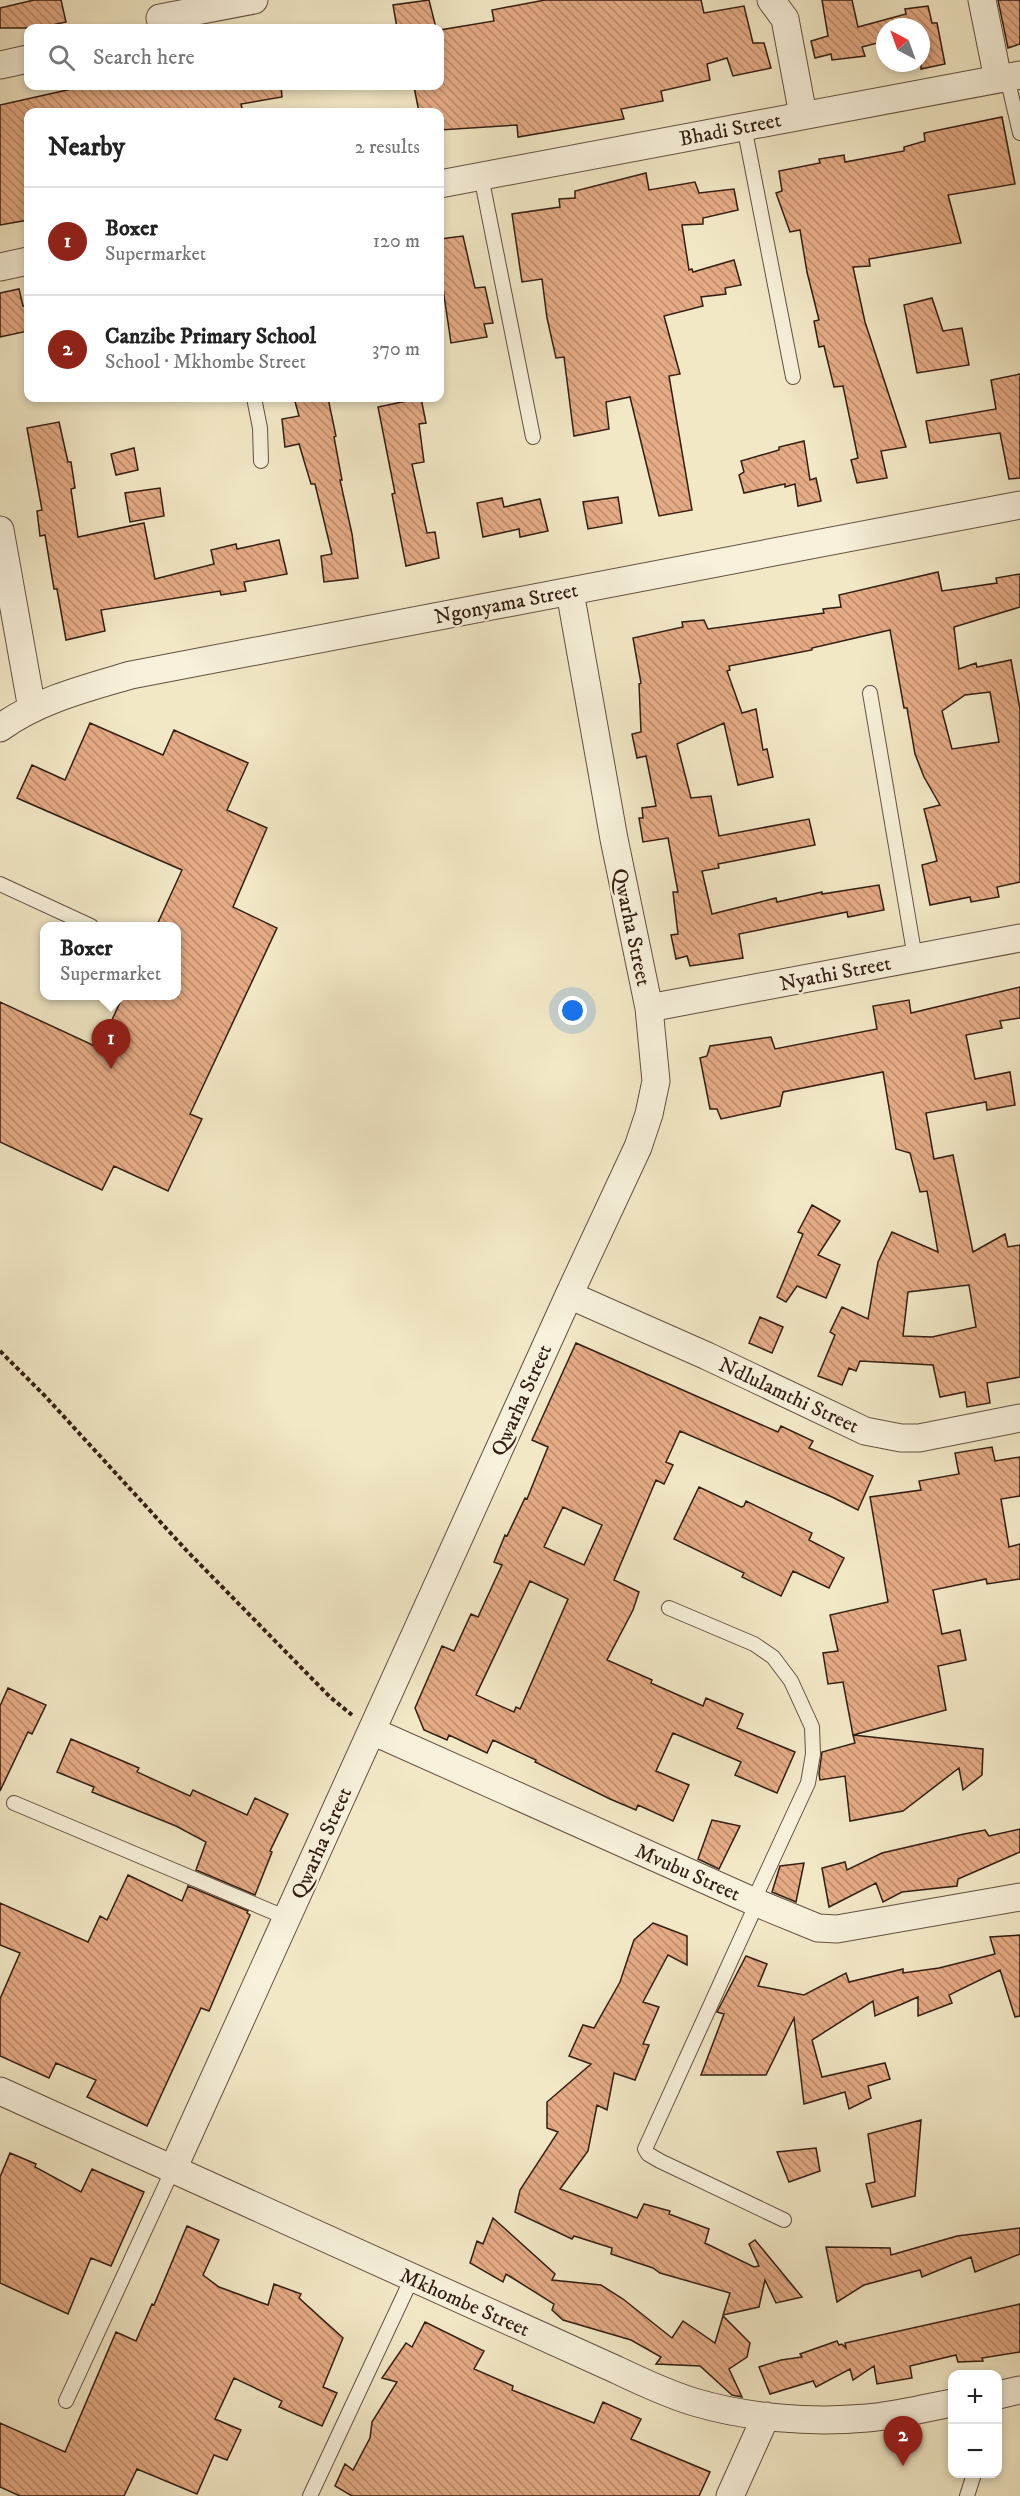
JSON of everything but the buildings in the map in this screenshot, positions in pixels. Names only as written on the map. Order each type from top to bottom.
[{"type":"street","points":[[162,24],[160,18],[254,0]]},
{"type":"street","points":[[771,0],[785,19],[803,115]]},
{"type":"street","points":[[982,0],[1008,77]]},
{"type":"street","points":[[0,65],[24,60]]},
{"type":"street","name":"Bhadi Street","points":[[444,183],[1008,77]]},
{"type":"street","points":[[0,267],[24,262]]},
{"type":"street","name":"Ngonyama Street","points":[[0,728],[32,709],[80,690],[131,675],[1020,505]]},
{"type":"street","points":[[0,530],[32,709]]},
{"type":"street","name":"Qwarha Street","points":[[173,2169],[638,1147],[650,1114],[656,1081],[656,1063],[649,1008],[618,860],[570,592]]},
{"type":"street","name":"Nyathi Street","points":[[649,1008],[1020,938]]},
{"type":"street","name":"Ndlulamthi Street","points":[[569,1295],[715,1360],[865,1431],[901,1438],[919,1438],[1020,1418]]},
{"type":"street","name":"Mvubu Street","points":[[372,1731],[755,1903],[818,1928],[837,1929],[1020,1897]]},
{"type":"street","name":"Mkhombe Street","points":[[0,2091],[412,2278],[693,2402],[731,2411],[803,2419],[868,2418],[948,2404]]},
{"type":"street","points":[[1002,2394],[1020,2390]]},
{"type":"street","points":[[730,2496],[766,2416]]},
{"type":"lane","points":[[1008,77],[1020,134]]},
{"type":"lane","points":[[744,126],[793,377]]},
{"type":"lane","points":[[482,176],[533,437]]},
{"type":"lane","points":[[255,402],[260,428],[261,461]]},
{"type":"lane","points":[[870,693],[915,958]]},
{"type":"lane","points":[[0,884],[80,922]]},
{"type":"lane","points":[[669,1608],[754,1644],[773,1658],[791,1681],[803,1704],[812,1727],[813,1754],[807,1783],[645,2149],[648,2154],[660,2162],[784,2220]]},
{"type":"lane","points":[[14,1803],[287,1918]]},
{"type":"lane","points":[[66,2401],[173,2169]]},
{"type":"lane","points":[[310,2496],[412,2278]]},
{"type":"lane","points":[[967,2496],[973,2478]]},
{"type":"path","points":[[0,1351],[45,1396],[187,1551],[322,1689],[372,1731]]},
{"type":"place","name":"Boxer","points":[[111,1069]]},
{"type":"place","name":"Canzibe Primary School","points":[[903,2466]]}]
